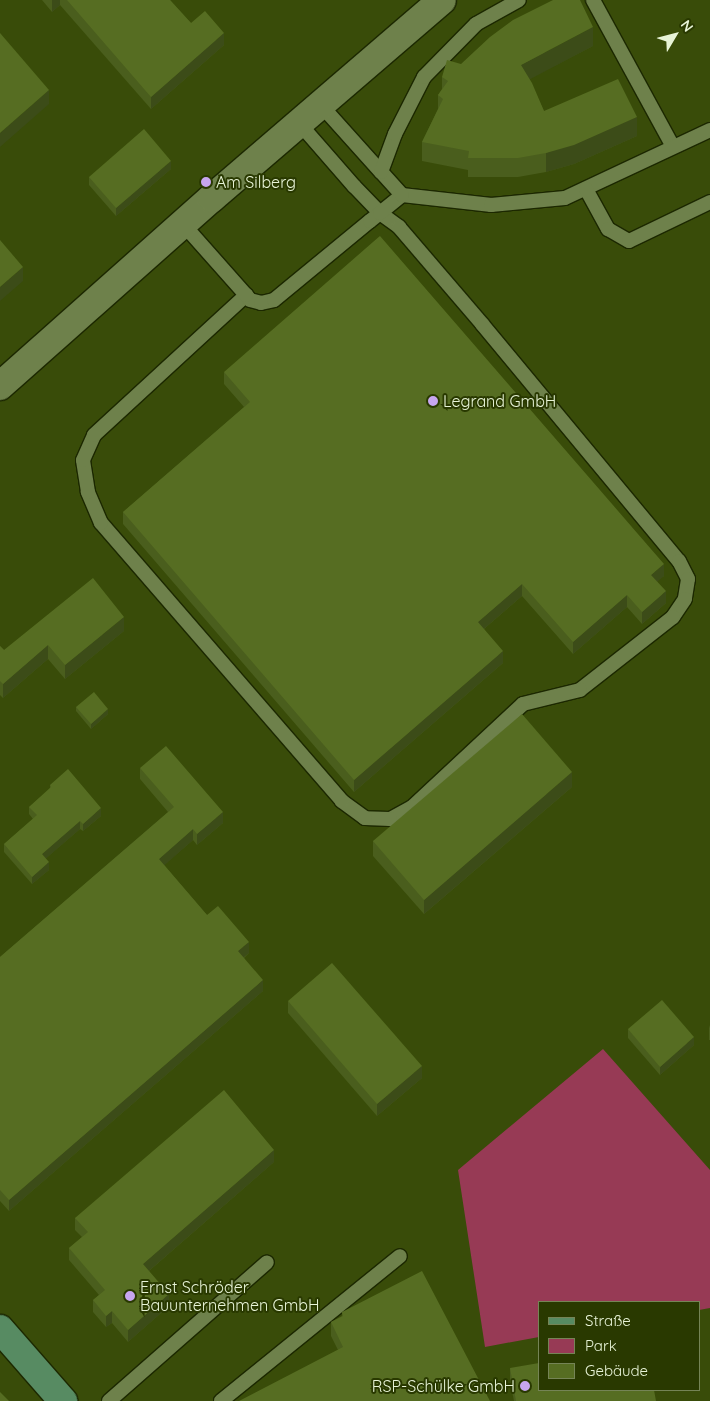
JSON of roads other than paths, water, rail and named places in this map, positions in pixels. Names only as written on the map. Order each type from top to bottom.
[{"type":"street","points":[[0,386],[320,104],[442,0]]},
{"type":"street","points":[[0,1329],[62,1401]]},
{"type":"lane","points":[[381,172],[395,134],[424,77],[476,24],[519,0]]},
{"type":"lane","points":[[593,0],[673,147]]},
{"type":"lane","points":[[320,104],[402,195],[491,206],[565,198],[710,130]]},
{"type":"lane","points":[[246,295],[94,435],[83,460],[88,492],[101,523],[342,801],[365,818],[390,819],[412,806],[523,704],[580,690],[673,617],[685,599],[688,579],[679,561],[482,324],[399,227],[380,213],[299,123]]},
{"type":"lane","points":[[586,189],[608,229],[629,241],[710,202]]},
{"type":"lane","points":[[183,224],[250,300],[261,303],[274,300],[402,195]]},
{"type":"lane","points":[[221,1401],[400,1256]]},
{"type":"lane","points":[[109,1401],[267,1262]]},
{"type":"place","name":"Am Silberg","points":[[206,182]]},
{"type":"place","name":"Legrand GmbH","points":[[433,401]]},
{"type":"place","name":"Ernst Schröder Bauunternehmen GmbH","points":[[130,1296]]},
{"type":"place","name":"RSP-Schülke GmbH","points":[[525,1386]]}]
